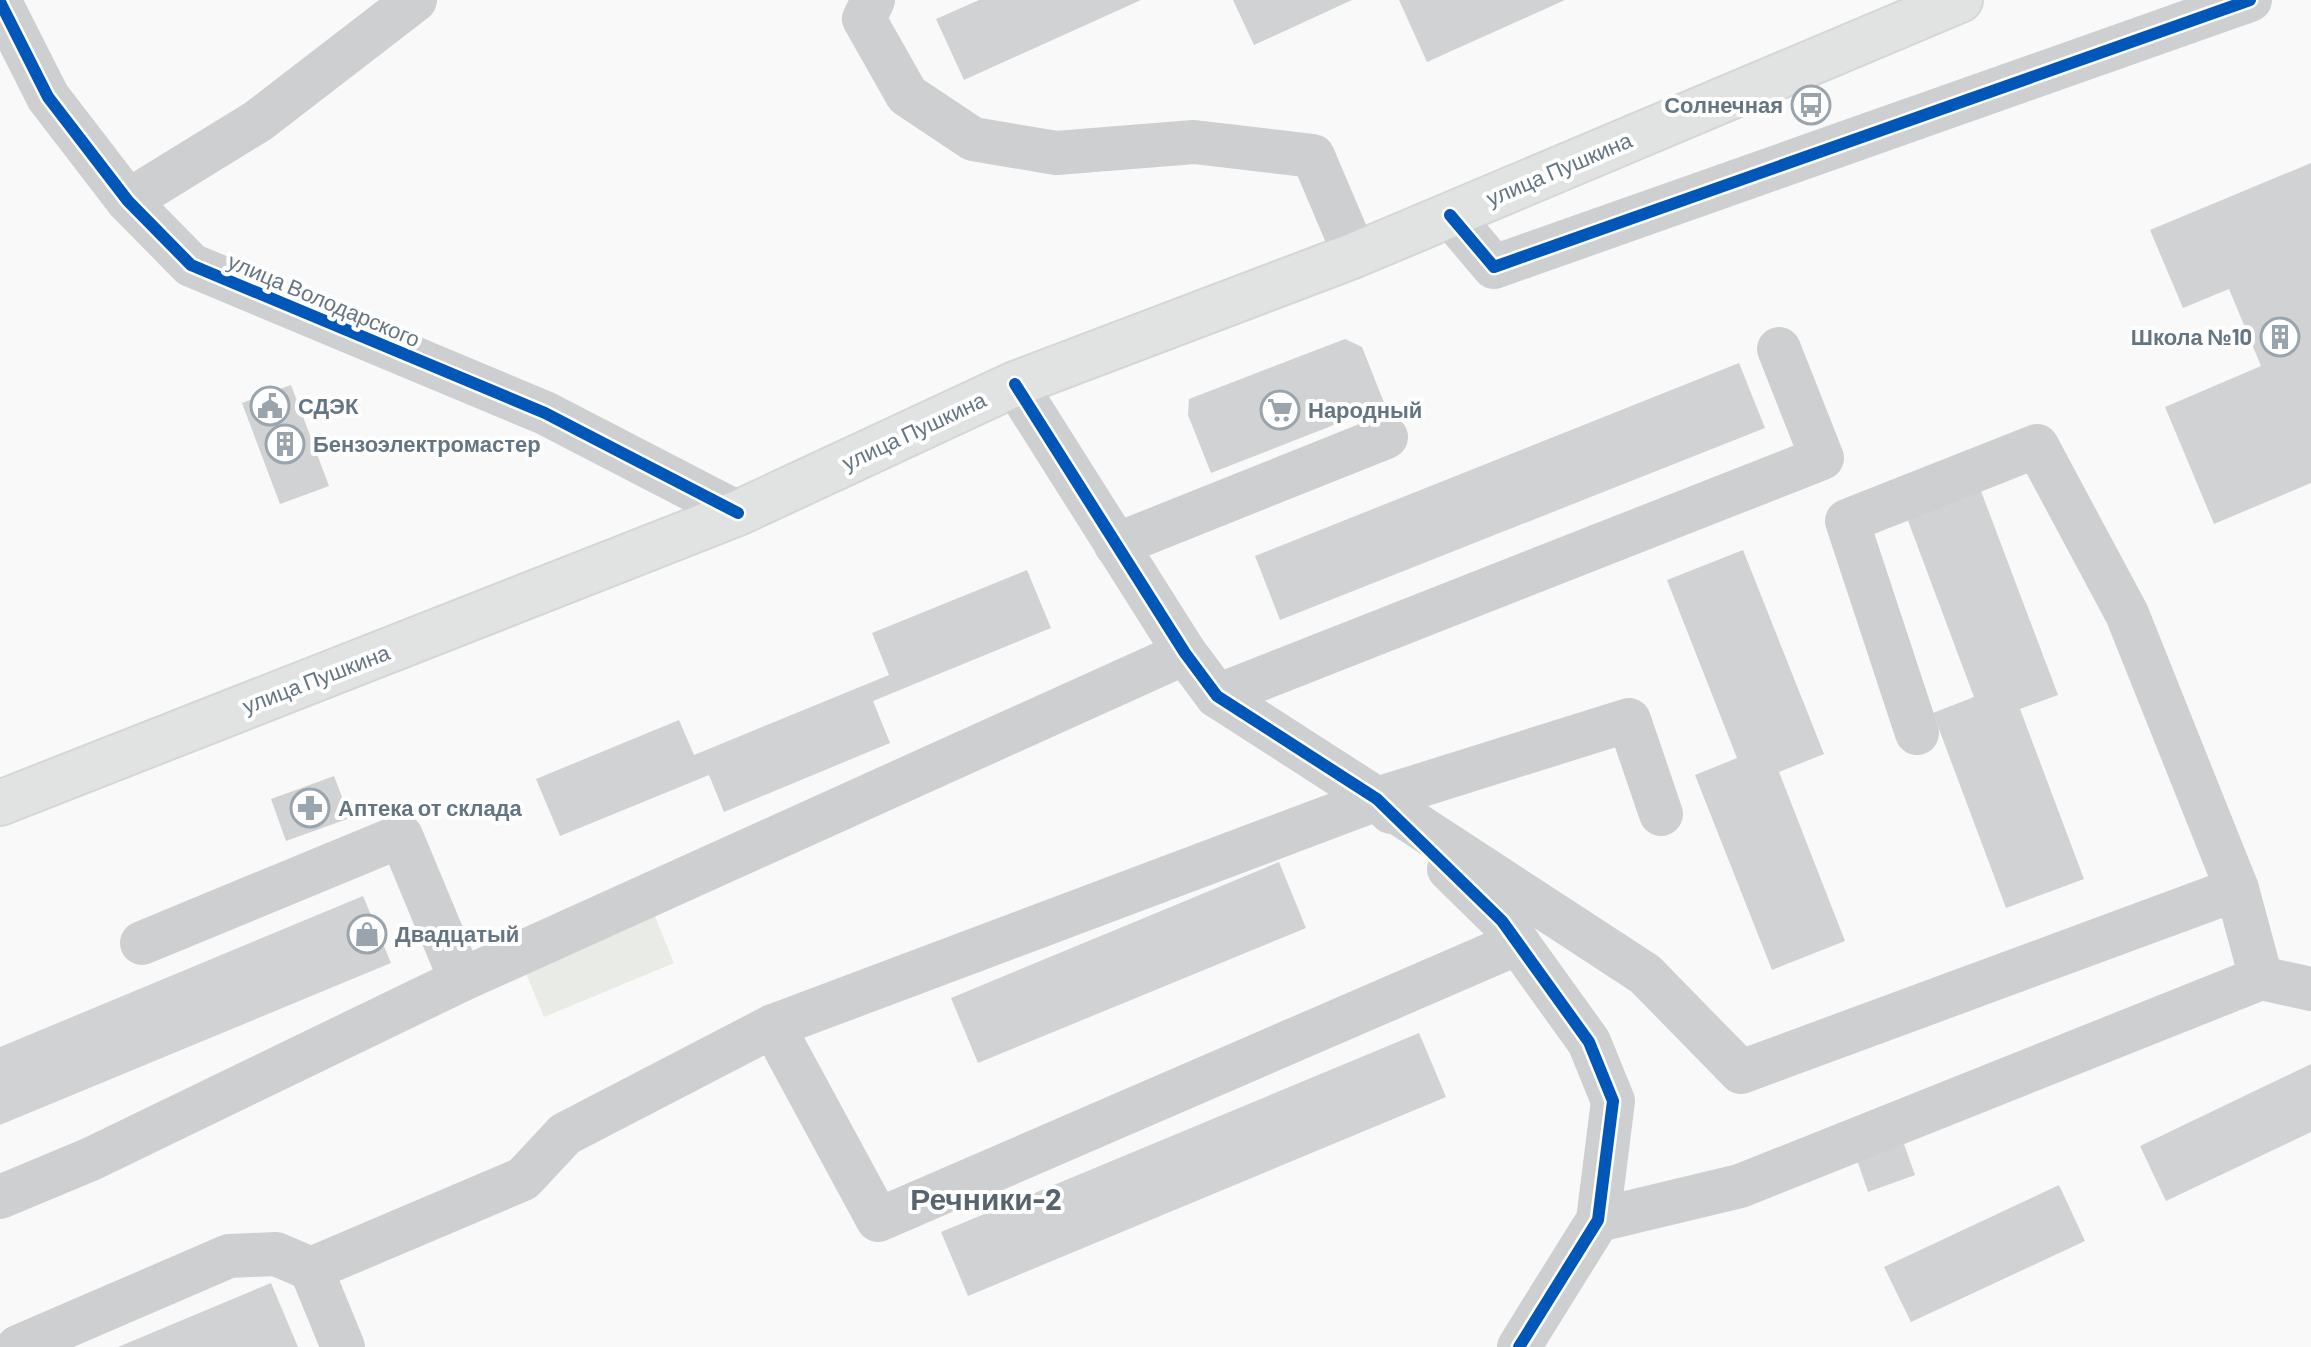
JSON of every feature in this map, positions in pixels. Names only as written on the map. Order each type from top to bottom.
[{"type":"main road","name":"улица Пушкина","points":[[0,803],[738,513],[1015,384],[1355,255],[1960,0]]},
{"type":"street","points":[[128,201],[258,121],[415,0]]},
{"type":"street","points":[[873,0],[864,19],[907,95],[973,139],[1056,153],[1194,142],[1313,156],[1355,255]]},
{"type":"street","points":[[1450,215],[1494,267],[2250,0]]},
{"type":"street","name":"улица Володарского","points":[[0,2],[48,97],[128,201],[191,265],[545,413],[738,513]]},
{"type":"street","points":[[1217,696],[1822,458],[1779,349]]},
{"type":"street","points":[[1015,384],[1185,653],[1217,696],[1645,974],[1741,1072],[2237,889]]},
{"type":"street","points":[[1116,545],[1386,437]]},
{"type":"street","points":[[1917,733],[1847,521],[2037,446],[2127,614],[2237,889],[2261,978]]},
{"type":"street","points":[[0,1197],[91,1159],[461,980],[1185,653]]},
{"type":"street","points":[[311,1269],[523,1179],[565,1134],[773,1026],[1377,799],[1629,720],[1661,814]]},
{"type":"street","points":[[1377,799],[1502,921],[1589,1042],[1613,1101],[1598,1220],[1519,1347]]},
{"type":"street","points":[[142,943],[401,836],[461,980]]},
{"type":"street","points":[[773,1026],[878,1220],[1518,943]]},
{"type":"street","points":[[1598,1220],[1740,1186],[2261,978],[2311,989]]},
{"type":"street","points":[[18,1347],[229,1256],[276,1254],[311,1269],[343,1347]]},
{"type":"shaded area","points":[[653,912],[674,963],[544,1017],[523,966]]},
{"type":"building","points":[[979,0],[1141,0],[964,80],[936,19]]},
{"type":"building","points":[[1233,0],[1352,0],[1254,45]]},
{"type":"building","points":[[1399,0],[1565,0],[1427,62]]},
{"type":"building","name":"Школа №10","points":[[2311,163],[2311,483],[2214,524],[2165,407],[2261,366],[2229,289],[2183,308],[2150,230]]},
{"type":"building","name":"Народный","points":[[1345,339],[1362,347],[1385,405],[1211,473],[1188,415],[1189,399]]},
{"type":"building","points":[[1739,363],[1765,428],[1280,620],[1255,556]]},
{"type":"building","name":"Бензоэлектромастер","points":[[291,385],[329,486],[280,504],[242,403]]},
{"type":"building","points":[[1981,491],[2058,695],[2020,709],[2084,879],[2006,908],[1933,713],[1974,697],[1907,518]]},
{"type":"building","points":[[1743,550],[1824,754],[1779,772],[1845,941],[1772,970],[1695,775],[1737,758],[1667,580]]},
{"type":"building","points":[[1027,570],[1051,628],[873,701],[890,743],[724,812],[709,775],[560,836],[536,779],[679,720],[694,755],[889,675],[872,633]]},
{"type":"building","name":"Аптека от склада","points":[[334,776],[350,818],[286,841],[271,799]]},
{"type":"building","points":[[1279,862],[1306,928],[978,1063],[951,998]]},
{"type":"building","points":[[363,896],[391,963],[0,1125],[0,1047]]},
{"type":"building","points":[[1419,1033],[1446,1097],[968,1296],[941,1232]]},
{"type":"building","points":[[2311,1064],[2311,1132],[2166,1201],[2140,1146]]},
{"type":"building","points":[[1904,1144],[1915,1175],[1868,1192],[1857,1160]]},
{"type":"building","points":[[2059,1185],[2085,1241],[1911,1322],[1884,1267]]},
{"type":"building","points":[[271,1283],[298,1347],[118,1347]]},
{"type":"cycle path","points":[[1450,215],[1494,267],[2250,0]]},
{"type":"cycle path","points":[[0,2],[48,97],[128,201],[191,265],[545,413],[738,513]]},
{"type":"cycle path","points":[[1015,384],[1185,653],[1217,696],[1377,799],[1502,921],[1589,1042],[1613,1101],[1598,1220],[1519,1347]]},
{"type":"place","name":"Солнечная","points":[[1811,105]]},
{"type":"place","name":"Школа №10","points":[[2280,337]]},
{"type":"place","name":"СДЭК","points":[[270,406]]},
{"type":"place","name":"Народный","points":[[1280,410]]},
{"type":"place","name":"Бензоэлектромастер","points":[[285,444]]},
{"type":"place","name":"Аптека от склада","points":[[310,808]]},
{"type":"place","name":"Двадцатый","points":[[367,934]]},
{"type":"district","name":"Речники-2","points":[[986,1200]]}]
